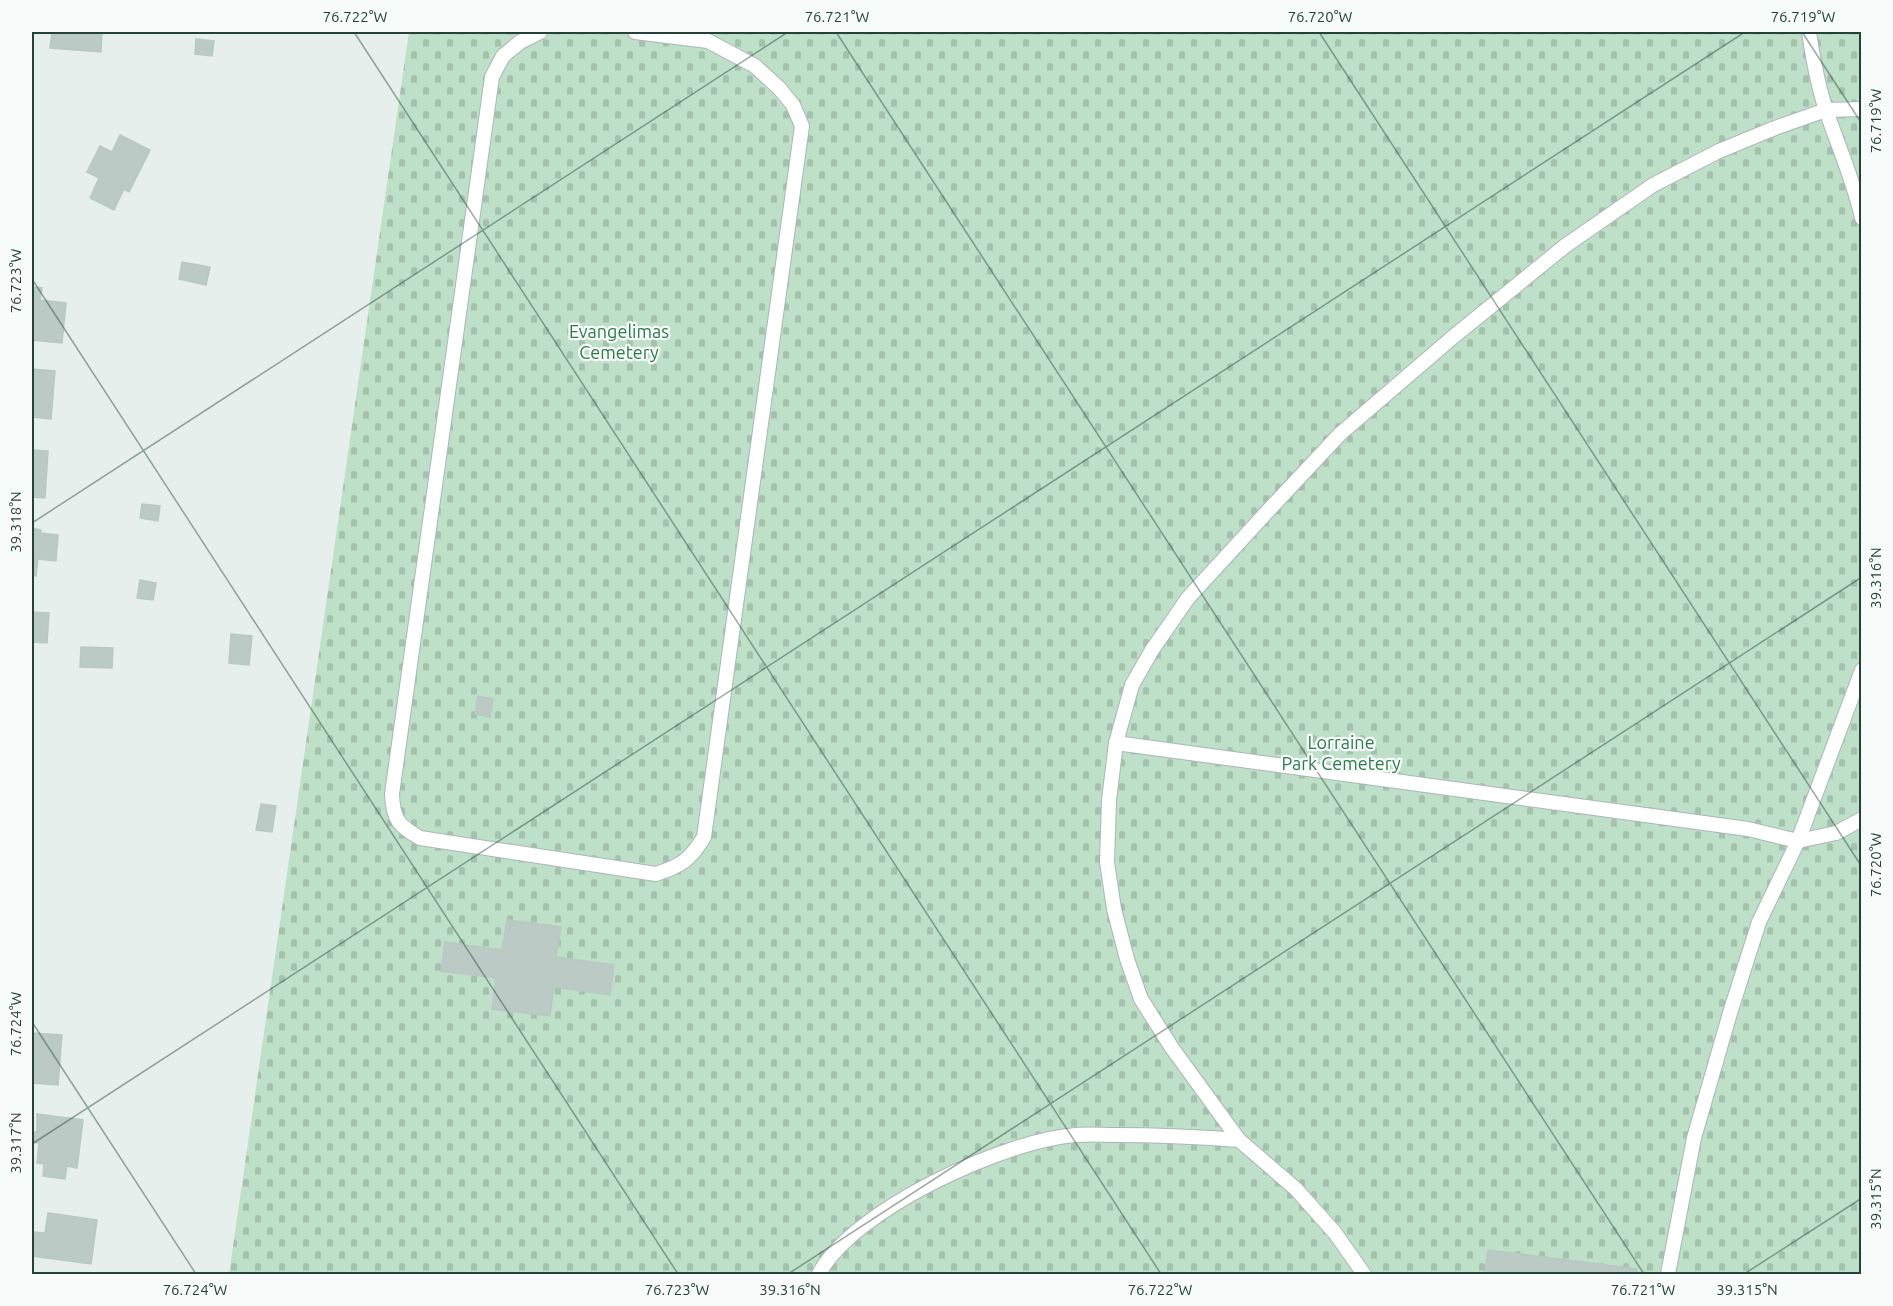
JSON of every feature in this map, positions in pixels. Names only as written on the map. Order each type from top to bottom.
[{"type":"lane","points":[[540,32],[520,42],[503,56],[492,77],[392,794],[392,812],[404,829],[420,838],[656,874],[677,867],[695,852],[704,837],[802,126],[793,105],[779,88],[755,66],[706,36],[635,32]]},
{"type":"lane","points":[[1809,32],[1826,110],[1856,194],[1862,218]]},
{"type":"lane","points":[[1364,1275],[1335,1233],[1296,1189],[1239,1140],[1172,1048],[1141,999],[1127,959],[1114,909],[1107,862],[1109,800],[1116,742],[1132,685],[1152,650],[1188,598],[1341,434],[1453,336],[1565,246],[1653,185],[1719,151],[1826,110],[1862,109]]},
{"type":"lane","points":[[1668,1275],[1694,1138],[1759,922],[1798,841],[1862,670]]},
{"type":"lane","points":[[1116,742],[1748,829],[1798,841],[1836,833],[1862,819]]},
{"type":"lane","points":[[819,1275],[841,1246],[865,1225],[911,1194],[964,1167],[1019,1146],[1075,1135],[1162,1135],[1239,1140]]},
{"type":"green space","name":"Lorraine Park Cemetery","points":[[409,32],[1861,32],[1861,1274],[229,1274]]},
{"type":"building","points":[[52,32],[102,32],[101,52],[50,48]]},
{"type":"building","points":[[196,39],[214,41],[212,56],[195,54]]},
{"type":"building","points":[[120,135],[150,150],[129,192],[124,189],[114,210],[90,198],[99,178],[87,172],[100,146],[112,152]]},
{"type":"building","points":[[182,262],[210,267],[206,285],[179,279]]},
{"type":"building","points":[[32,287],[42,288],[40,300],[66,303],[62,343],[32,340]]},
{"type":"building","points":[[32,369],[55,371],[51,419],[32,417]]},
{"type":"building","points":[[32,450],[48,451],[45,498],[32,497]]},
{"type":"building","points":[[142,504],[160,506],[158,521],[140,518]]},
{"type":"building","points":[[32,528],[41,530],[40,533],[58,535],[56,561],[38,559],[36,576],[32,575]]},
{"type":"building","points":[[140,580],[156,583],[153,600],[137,598]]},
{"type":"building","points":[[32,612],[49,613],[47,643],[32,642]]},
{"type":"building","points":[[231,634],[252,636],[249,665],[229,663]]},
{"type":"building","points":[[81,647],[113,648],[112,668],[80,667]]},
{"type":"building","points":[[478,696],[493,699],[490,717],[475,714]]},
{"type":"building","points":[[261,804],[276,806],[272,832],[256,830]]},
{"type":"building","points":[[507,920],[561,927],[556,957],[614,965],[610,995],[554,987],[550,1016],[492,1009],[496,978],[441,971],[445,942],[502,950]]},
{"type":"building","points":[[32,1033],[62,1035],[58,1085],[32,1083]]},
{"type":"building","points":[[37,1114],[83,1120],[77,1168],[67,1166],[65,1179],[43,1176],[44,1164],[37,1163],[39,1143],[32,1142],[33,1132],[37,1132]]},
{"type":"building","points":[[48,1213],[97,1220],[91,1264],[32,1256],[35,1232],[45,1233]]},
{"type":"building","points":[[1488,1250],[1637,1269],[1637,1274],[1485,1274]]},
{"type":"park label","name":"Evangelimas Cemetery","points":[[619,341]]}]
